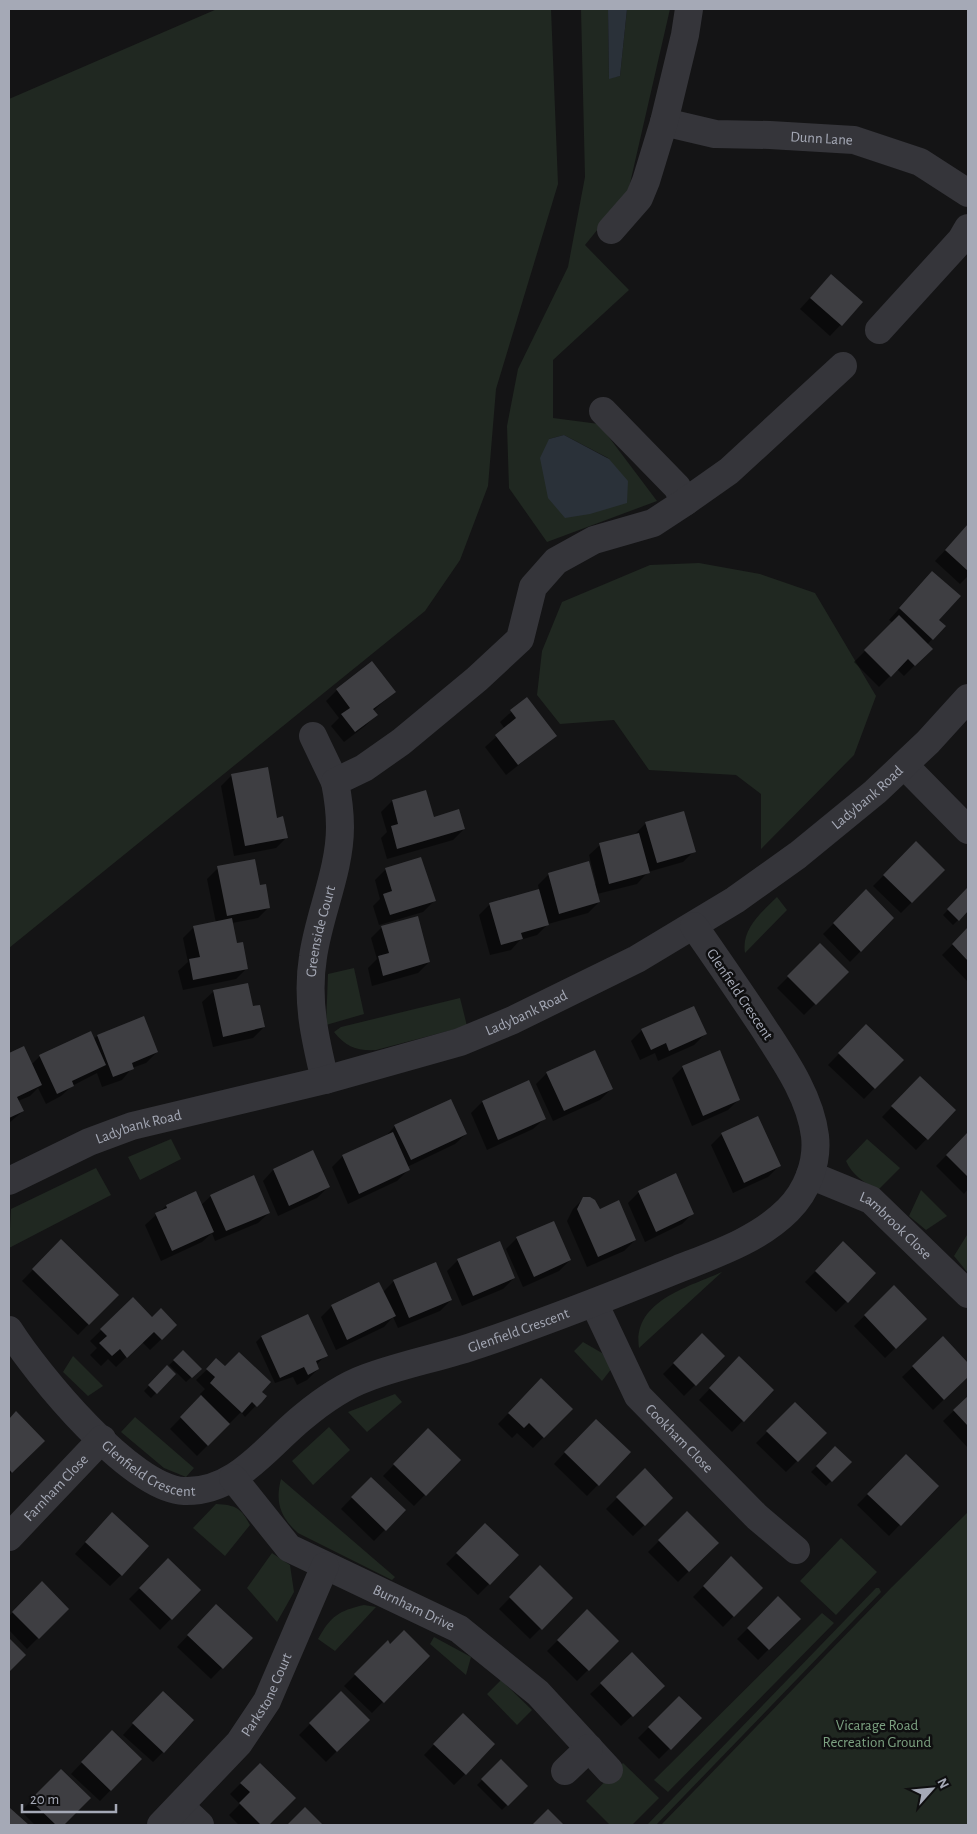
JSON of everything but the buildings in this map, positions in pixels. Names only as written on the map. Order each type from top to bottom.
[{"type":"street","points":[[611,230],[639,198],[646,181],[664,122],[685,35],[689,9]]},
{"type":"street","name":"Dunn Lane","points":[[664,122],[715,134],[854,140],[920,162],[968,193]]},
{"type":"street","points":[[879,330],[934,270],[968,228]]},
{"type":"street","points":[[335,782],[364,768],[401,742],[477,679],[520,639],[533,587],[556,561],[594,540],[653,522],[685,502],[729,471],[843,366]]},
{"type":"street","points":[[603,411],[677,487],[685,502]]},
{"type":"street","name":"Ladybank Road","points":[[9,1181],[89,1142],[132,1126],[325,1080],[460,1042],[570,993],[637,959],[694,926],[798,855],[904,765],[968,698]]},
{"type":"street","name":"Greenside Court","points":[[313,736],[335,782],[340,829],[335,862],[313,956],[310,988],[313,1032],[325,1080]]},
{"type":"street","points":[[904,765],[968,830]]},
{"type":"street","name":"Glenfield Crescent","points":[[9,1330],[50,1386],[134,1469],[168,1489],[200,1490],[215,1487],[233,1478],[257,1460],[302,1418],[326,1400],[365,1378],[477,1345],[594,1304],[736,1245],[763,1230],[788,1210],[801,1194],[810,1175],[815,1138],[811,1116],[780,1053],[694,926]]},
{"type":"street","name":"Lambrook Close","points":[[810,1175],[871,1200],[968,1294]]},
{"type":"street","name":"Cookham Close","points":[[594,1304],[638,1396],[757,1517],[796,1550]]},
{"type":"street","name":"Farnham Close","points":[[9,1537],[102,1439]]},
{"type":"street","name":"Burnham Drive","points":[[233,1478],[289,1548],[459,1629],[538,1693],[609,1770]]},
{"type":"street","name":"Parkstone Court","points":[[161,1825],[239,1743],[267,1701],[325,1566]]},
{"type":"street","points":[[565,1772],[589,1748]]},
{"type":"street","points":[[180,1806],[200,1825]]},
{"type":"green space","points":[[217,9],[551,9],[558,184],[496,389],[488,486],[460,560],[425,611],[9,948],[9,99]]},
{"type":"green space","points":[[581,9],[608,9],[609,78],[620,76],[627,9],[670,9],[628,192],[585,245],[629,290],[553,360],[553,418],[599,424],[657,501],[547,542],[509,488],[507,426],[518,369],[568,267],[585,177]],"holes":[[[564,435],[610,459],[549,439]]]},
{"type":"green space","points":[[699,563],[760,574],[815,593],[876,696],[854,755],[761,849],[761,794],[736,775],[649,770],[614,720],[560,724],[537,695],[542,651],[562,602],[650,565]]},
{"type":"green space","points":[[777,897],[787,910],[745,953],[746,936],[749,929],[759,915]]},
{"type":"green space","points":[[354,968],[364,1014],[326,1025],[328,974]]},
{"type":"green space","points":[[460,998],[467,1026],[376,1050],[363,1050],[352,1047],[334,1032],[341,1027]]},
{"type":"green space","points":[[171,1139],[181,1159],[140,1180],[128,1157]]},
{"type":"green space","points":[[867,1139],[900,1168],[878,1190],[855,1174],[846,1161]]},
{"type":"green space","points":[[96,1168],[111,1195],[9,1248],[11,1209]]},
{"type":"green space","points":[[921,1190],[947,1216],[926,1230],[909,1216]]},
{"type":"green space","points":[[968,1236],[968,1273],[954,1256]]},
{"type":"green space","points":[[722,1272],[639,1348],[639,1332],[644,1318],[653,1307],[679,1290]]},
{"type":"green space","points":[[583,1342],[602,1353],[612,1368],[602,1381],[574,1351]]},
{"type":"green space","points":[[73,1356],[103,1386],[88,1396],[63,1372]]},
{"type":"green space","points":[[395,1394],[402,1402],[367,1432],[348,1412]]},
{"type":"green space","points":[[135,1417],[194,1468],[186,1477],[164,1468],[121,1432]]},
{"type":"green space","points":[[329,1427],[350,1450],[313,1485],[292,1461]]},
{"type":"green space","points":[[281,1479],[395,1577],[392,1580],[298,1533],[287,1521],[280,1509],[279,1487]]},
{"type":"green space","points":[[216,1504],[237,1508],[250,1525],[225,1556],[193,1528]]},
{"type":"green space","name":"Vicarage Road Recreation Ground","points":[[968,1512],[968,1825],[661,1825],[891,1588]]},
{"type":"green space","points":[[841,1538],[877,1572],[836,1615],[800,1581]]},
{"type":"green space","points":[[272,1553],[290,1565],[294,1592],[277,1622],[247,1588]]},
{"type":"green space","points":[[876,1588],[879,1588],[881,1592],[656,1825],[647,1825]]},
{"type":"green space","points":[[364,1605],[376,1607],[335,1651],[318,1639],[331,1620],[341,1612]]},
{"type":"green space","points":[[822,1613],[834,1623],[668,1792],[654,1780]]},
{"type":"green space","points":[[434,1637],[471,1657],[466,1675],[430,1644]]},
{"type":"green space","points":[[501,1680],[532,1710],[517,1725],[487,1694]]},
{"type":"green space","points":[[623,1763],[659,1798],[632,1825],[610,1825],[586,1801]]},
{"type":"shaded area","points":[[608,9],[627,9],[620,76],[609,79]]},
{"type":"shaded area","points":[[564,435],[609,459],[628,481],[627,503],[590,514],[565,518],[548,498],[540,458],[549,439]]}]
